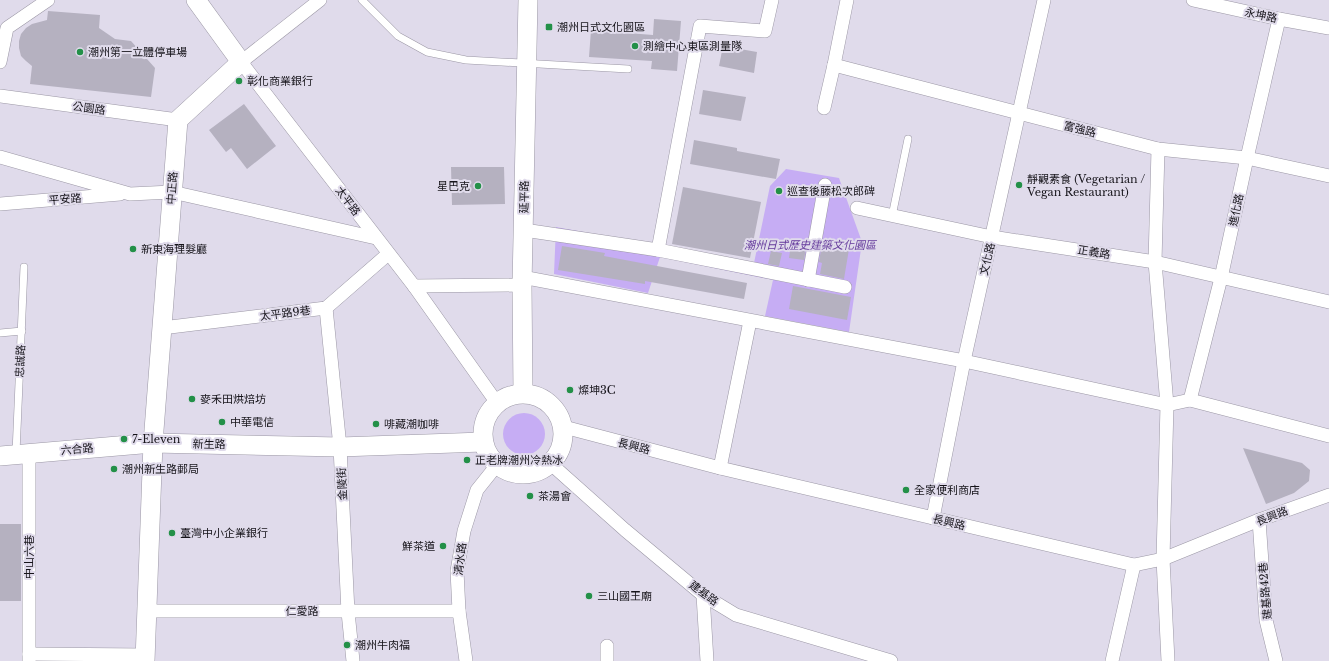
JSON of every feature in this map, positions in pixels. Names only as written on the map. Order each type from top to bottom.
[{"type":"main road","name":"太平路","points":[[196,0],[241,62]]},
{"type":"main road","name":"延平路","points":[[523,393],[522,281],[528,0]]},
{"type":"main road","points":[[178,120],[241,62]]},
{"type":"main road","name":"中正路","points":[[153,443],[178,120]]},
{"type":"main road","points":[[523,393],[543,399],[553,406],[560,416],[564,427],[564,441],[559,454],[551,464],[541,471],[530,474],[518,474],[507,471],[497,465],[488,455],[483,442],[483,430],[486,418],[497,403],[512,395],[523,393]]},
{"type":"main road","name":"新生路","points":[[153,443],[340,447],[483,442]]},
{"type":"main road","points":[[145,658],[153,443]]},
{"type":"main road","name":"六合路","points":[[15,454],[153,443]]},
{"type":"street","points":[[0,62],[3,27],[48,0]]},
{"type":"street","points":[[241,62],[320,0]]},
{"type":"street","points":[[658,250],[700,26],[765,31],[772,0]]},
{"type":"street","points":[[824,108],[847,0]]},
{"type":"street","name":"文化路","points":[[933,518],[964,361],[1044,0]]},
{"type":"street","name":"永坤路","points":[[1193,0],[1279,19],[1329,28]]},
{"type":"street","name":"進化路","points":[[1190,400],[1221,278],[1279,19]]},
{"type":"street","name":"太平路","points":[[241,62],[414,286],[497,403]]},
{"type":"street","name":"富強路","points":[[834,65],[1158,149],[1247,158],[1329,176]]},
{"type":"street","name":"公園路","points":[[0,96],[178,120]]},
{"type":"street","points":[[1158,149],[1155,262],[1167,405],[1163,559],[1168,661]]},
{"type":"street","points":[[0,157],[130,194]]},
{"type":"street","points":[[808,280],[825,185]]},
{"type":"street","name":"平安路","points":[[0,204],[172,192],[376,238]]},
{"type":"street","name":"正義路","points":[[857,208],[992,237],[1155,262],[1329,302]]},
{"type":"street","points":[[524,230],[658,250],[845,287]]},
{"type":"street","name":"太平路9巷","points":[[162,328],[326,308],[388,254]]},
{"type":"street","points":[[414,286],[522,281],[750,321],[964,361],[1167,405],[1190,400],[1329,436]]},
{"type":"street","name":"金陵街","points":[[326,308],[340,447],[348,612],[354,661]]},
{"type":"street","points":[[720,468],[750,321]]},
{"type":"street","name":"長興路","points":[[564,427],[720,468],[1134,565],[1163,559],[1259,520],[1329,494]]},
{"type":"street","name":"中山六巷","points":[[15,454],[29,658]]},
{"type":"street","name":"建基路","points":[[551,464],[625,530],[703,595],[736,615],[889,661]]},
{"type":"street","name":"清水路","points":[[466,661],[458,611],[457,570],[464,531],[477,490],[497,465]]},
{"type":"street","name":"建基路42巷","points":[[1259,520],[1266,620],[1276,661]]},
{"type":"street","points":[[1112,661],[1134,565]]},
{"type":"street","points":[[703,595],[707,661]]},
{"type":"street","name":"仁愛路","points":[[146,611],[458,611]]},
{"type":"street","points":[[607,646],[607,661]]},
{"type":"street","points":[[29,658],[145,658]]},
{"type":"lane","points":[[362,0],[398,36],[427,52],[466,60],[628,69]]},
{"type":"lane","points":[[892,216],[908,139]]},
{"type":"lane","name":"忠誠路","points":[[15,454],[24,267]]},
{"type":"lane","points":[[0,333],[22,331]]},
{"type":"green space","name":"潮州日式歷史建築文化園區","points":[[786,169],[839,178],[862,242],[849,332],[765,316],[773,280],[660,257],[648,293],[554,274],[556,227],[754,263],[770,186]]},
{"type":"green space","points":[[520,413],[528,413],[536,416],[542,422],[545,434],[542,446],[536,452],[528,455],[520,455],[512,452],[506,446],[503,438],[503,430],[506,422],[512,416]]},
{"type":"building","name":"潮州第一立體停車場","points":[[48,11],[100,15],[99,28],[115,39],[131,41],[155,68],[151,97],[30,84],[32,66],[21,56],[19,41],[21,34],[26,28],[32,24],[47,20]]},
{"type":"building","name":"測繪中心東區測量隊","points":[[654,19],[681,21],[677,71],[651,69],[652,61],[589,57],[591,30],[653,35]]},
{"type":"building","points":[[723,46],[757,52],[754,73],[719,66]]},
{"type":"building","points":[[703,90],[746,97],[741,121],[699,114]]},
{"type":"building","points":[[244,104],[276,146],[247,169],[231,148],[226,152],[209,130]]},
{"type":"building","points":[[694,140],[737,148],[737,151],[780,159],[776,179],[690,164]]},
{"type":"building","name":"星巴克","points":[[451,167],[504,167],[505,204],[452,205]]},
{"type":"building","points":[[683,187],[761,202],[750,258],[672,244]]},
{"type":"building","points":[[826,239],[850,243],[844,279],[820,274],[822,263],[819,262],[821,250],[824,251]]},
{"type":"building","points":[[791,245],[806,248],[804,260],[789,258]]},
{"type":"building","points":[[562,246],[605,253],[604,256],[747,283],[744,299],[645,281],[645,284],[558,270]]},
{"type":"building","points":[[771,251],[782,253],[779,266],[768,264]]},
{"type":"building","points":[[793,286],[851,297],[847,320],[789,309]]},
{"type":"building","points":[[1243,448],[1302,463],[1310,470],[1309,481],[1294,493],[1266,504]]},
{"type":"building","points":[[0,524],[21,524],[21,601],[0,601]]},
{"type":"place","name":"潮州日式文化園區","points":[[549,27]]},
{"type":"place","name":"測繪中心東區測量隊","points":[[635,46]]},
{"type":"place","name":"潮州第一立體停車場","points":[[80,52]]},
{"type":"place","name":"彰化商業銀行","points":[[239,81]]},
{"type":"place","name":"靜觀素食 (Vegetarian / Vegan Restaurant)","points":[[1019,185]]},
{"type":"place","name":"星巴克","points":[[478,186]]},
{"type":"place","name":"巡查後藤松次郎碑","points":[[779,191]]},
{"type":"place","name":"新東海理髮廳","points":[[133,249]]},
{"type":"place","name":"燦坤3C","points":[[570,390]]},
{"type":"place","name":"麥禾田烘焙坊","points":[[192,399]]},
{"type":"place","name":"中華電信","points":[[222,422]]},
{"type":"place","name":"啡藏潮咖啡","points":[[376,424]]},
{"type":"place","name":"7-Eleven","points":[[124,439]]},
{"type":"place","name":"正老牌潮州冷熱冰","points":[[467,460]]},
{"type":"place","name":"潮州新生路郵局","points":[[114,469]]},
{"type":"place","name":"全家便利商店","points":[[906,490]]},
{"type":"place","name":"茶湯會","points":[[530,496]]},
{"type":"place","name":"臺灣中小企業銀行","points":[[172,533]]},
{"type":"place","name":"鮮茶道","points":[[443,546]]},
{"type":"place","name":"三山國王廟","points":[[589,596]]},
{"type":"place","name":"潮州牛肉福","points":[[347,645]]}]
